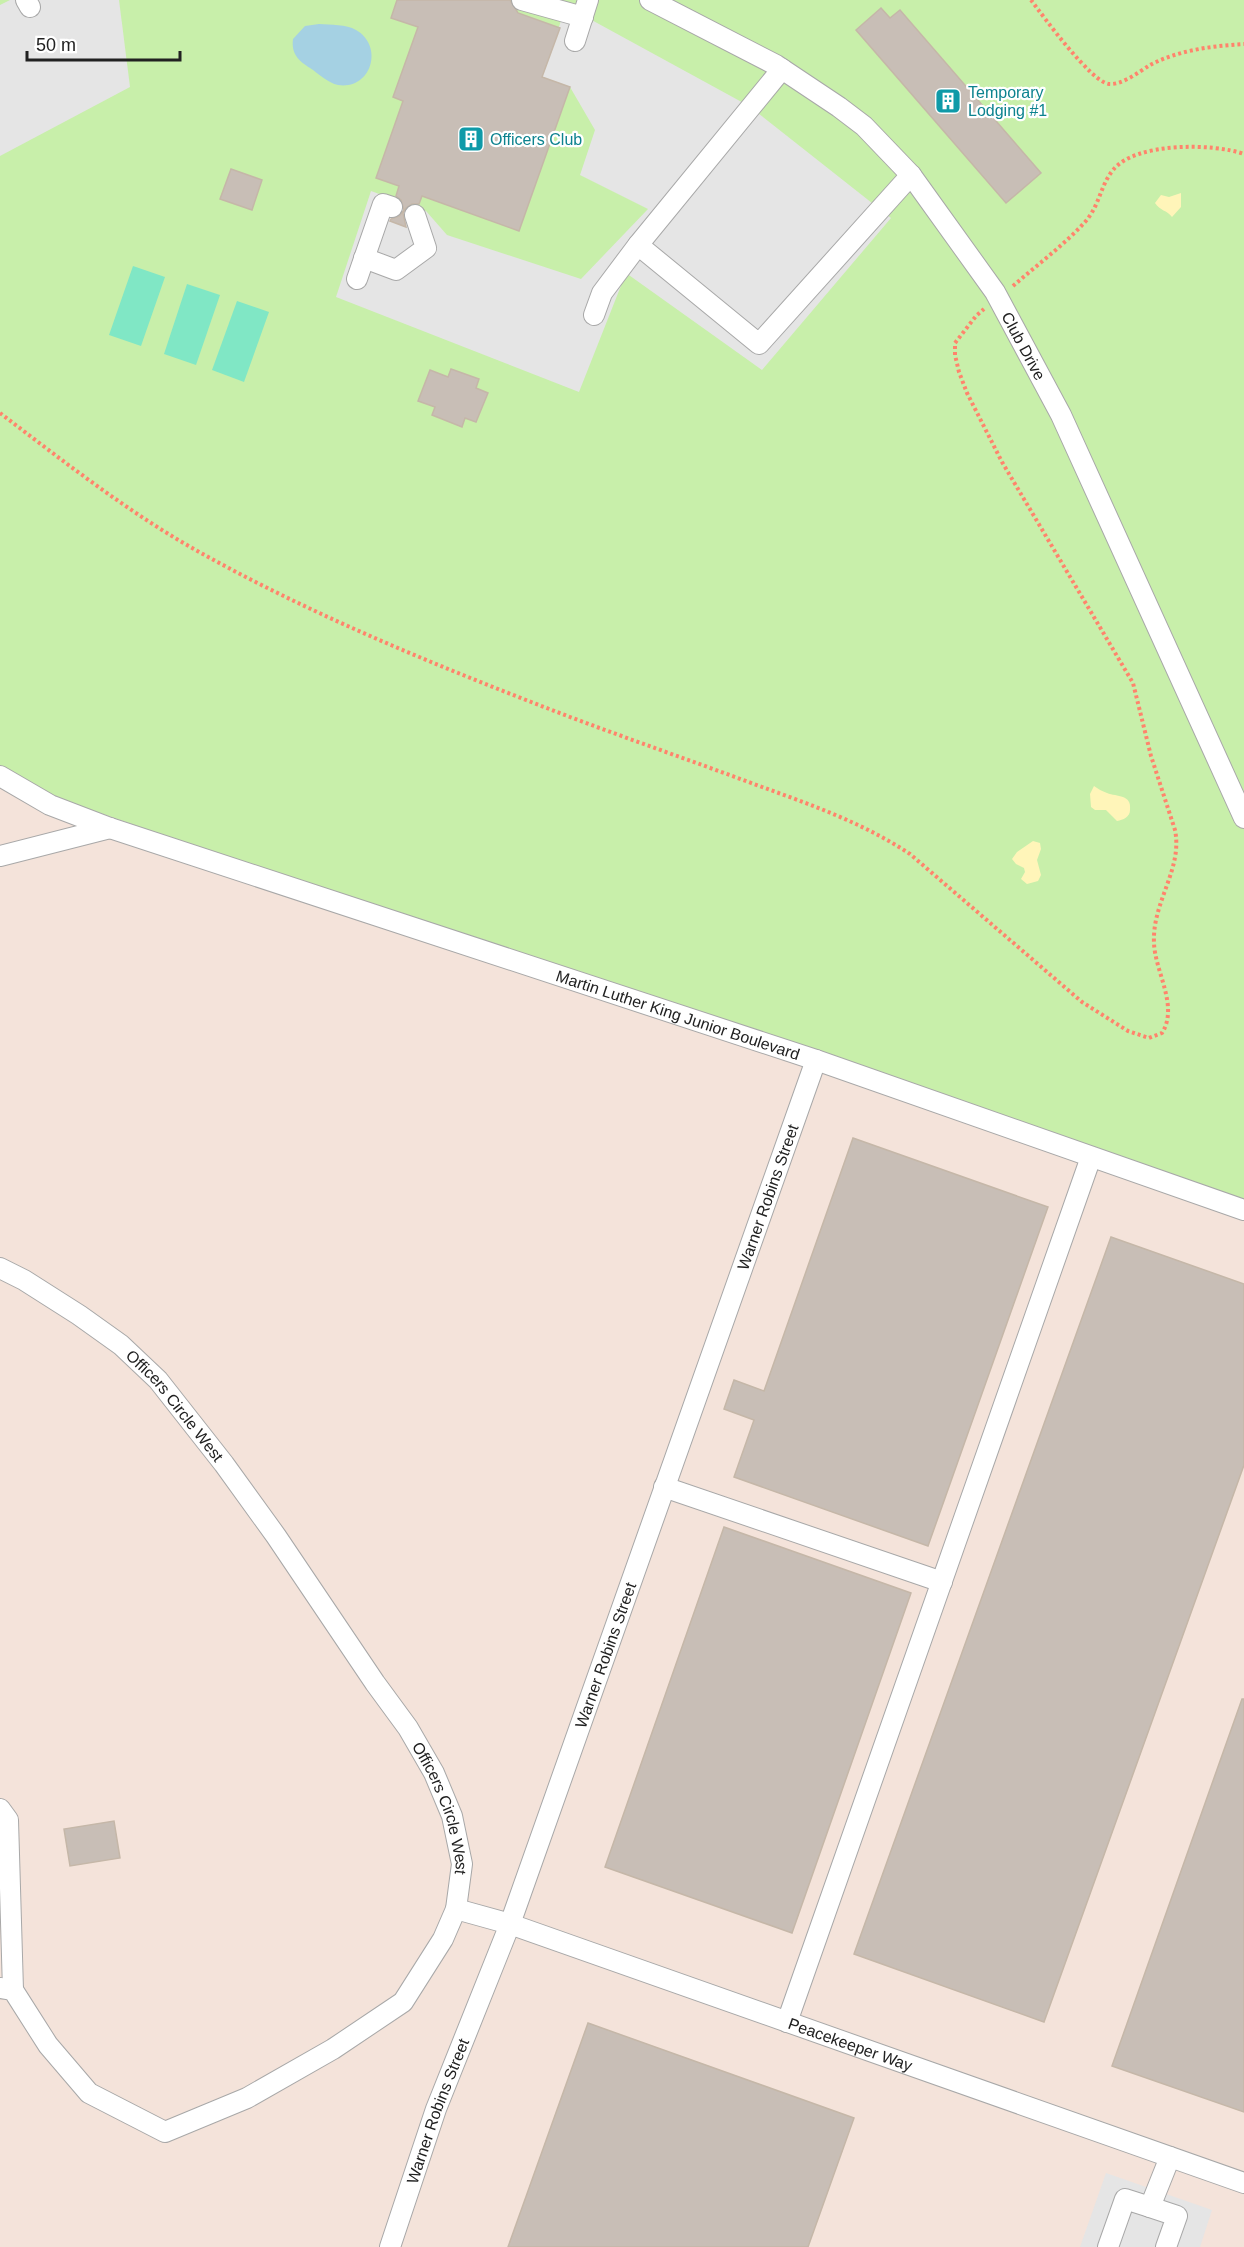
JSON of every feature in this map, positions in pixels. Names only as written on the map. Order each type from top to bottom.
[{"type":"street","points":[[522,0],[586,9],[575,41]]},
{"type":"street","name":"Club Drive","points":[[650,0],[782,69],[864,126],[911,175],[998,298],[1062,415],[1244,818]]},
{"type":"street","points":[[594,315],[602,293],[638,245],[782,69]]},
{"type":"street","points":[[638,245],[759,344],[911,175]]},
{"type":"street","points":[[357,279],[383,204],[392,207]]},
{"type":"street","points":[[364,258],[396,270],[426,248],[415,215]]},
{"type":"street","points":[[0,776],[50,805],[110,828]]},
{"type":"street","points":[[0,856],[110,828]]},
{"type":"street","name":"Martin Luther King Junior Boulevard","points":[[110,828],[816,1060],[1244,1210]]},
{"type":"street","name":"Warner Robins Street","points":[[390,2247],[436,2109],[510,1924],[816,1060]]},
{"type":"street","points":[[788,2022],[1091,1157]]},
{"type":"street","name":"Officers Circle West","points":[[0,1268],[79,1314],[121,1345],[158,1380],[276,1536],[408,1728],[434,1773],[452,1816],[462,1864],[456,1909],[443,1939],[403,2002],[333,2049],[247,2098],[165,2132],[89,2093],[48,2045],[7,1989]]},
{"type":"street","points":[[664,1487],[942,1582]]},
{"type":"street","points":[[0,1809],[8,1820],[7,1989]]},
{"type":"street","name":"Peacekeeper Way","points":[[456,1909],[510,1924],[1244,2183]]},
{"type":"street","points":[[1150,2207],[1170,2157]]},
{"type":"street","points":[[1108,2247],[1125,2199],[1177,2216],[1166,2247]]},
{"type":"path","points":[[1031,0],[1079,61],[1096,78],[1107,84],[1118,83],[1163,58],[1202,48],[1244,44]]},
{"type":"path","points":[[0,413],[164,530],[268,588],[477,680],[678,757],[812,805],[882,836],[910,854],[1082,1002],[1128,1031],[1140,1037],[1149,1038],[1162,1033],[1169,1017],[1154,942],[1159,905],[1174,867],[1177,841],[1151,756],[1133,683],[1002,462],[967,393],[959,372],[954,348],[958,338],[976,316],[1055,250],[1085,221],[1098,203],[1101,191],[1112,170],[1125,160],[1168,148],[1204,148],[1244,154]]},
{"type":"shaded area","points":[[0,0],[1244,0],[1244,2247],[0,2247]]},
{"type":"shaded area","points":[[10,0],[119,0],[130,87],[0,156],[0,5]]},
{"type":"shaded area","points":[[566,6],[749,106],[891,218],[762,370],[626,273],[579,392],[336,297],[371,191],[426,211],[447,235],[581,279],[648,209],[580,175],[595,130],[570,87],[542,77]]},
{"type":"shaded area","points":[[1106,2173],[1212,2210],[1200,2247],[1080,2247]]},
{"type":"green space","points":[[0,0],[1244,0],[1244,1211],[11,782],[0,771]]},
{"type":"green space","points":[[133,266],[165,277],[141,346],[109,335]]},
{"type":"green space","points":[[187,284],[220,295],[196,365],[164,354]]},
{"type":"green space","points":[[237,301],[269,312],[244,382],[212,370]]},
{"type":"sand","points":[[1181,193],[1181,207],[1172,217],[1155,203],[1161,195],[1169,197]]},
{"type":"sand","points":[[1094,786],[1129,801],[1130,812],[1124,819],[1117,821],[1106,810],[1095,810],[1091,807],[1090,794]]},
{"type":"sand","points":[[1033,841],[1040,843],[1041,849],[1037,860],[1041,875],[1038,881],[1027,884],[1021,879],[1025,872],[1024,868],[1012,859],[1017,852]]},
{"type":"water","points":[[319,24],[348,27],[365,37],[372,56],[366,74],[359,81],[350,85],[334,84],[299,60],[293,49],[293,39],[305,26]]},
{"type":"building","name":"Officers Club","points":[[397,0],[510,0],[518,13],[560,28],[542,77],[570,87],[519,231],[422,196],[419,204],[412,204],[403,213],[406,227],[390,221],[404,210],[401,200],[396,196],[399,186],[376,178],[403,101],[393,97],[418,27],[391,18]]},
{"type":"building","name":"Temporary Lodging #1","points":[[881,8],[890,18],[900,10],[1041,173],[1006,203],[856,30]]},
{"type":"building","points":[[231,169],[262,180],[252,210],[220,199]]},
{"type":"building","points":[[451,369],[479,379],[476,388],[488,393],[476,422],[465,418],[462,427],[432,415],[435,407],[418,401],[430,370],[448,377]]},
{"type":"building","points":[[853,1138],[1048,1207],[928,1546],[734,1477],[754,1420],[724,1409],[734,1380],[764,1391]]},
{"type":"building","points":[[1111,1237],[1244,1284],[1244,1465],[1044,2022],[854,1954]]},
{"type":"building","points":[[724,1527],[911,1593],[792,1933],[605,1867]]},
{"type":"building","points":[[1242,1699],[1244,1699],[1244,2112],[1112,2066]]},
{"type":"building","points":[[114,1821],[120,1858],[70,1866],[64,1829]]},
{"type":"building","points":[[588,2023],[854,2118],[808,2247],[508,2247]]},
{"type":"place","name":"Temporary Lodging #1","points":[[948,101]]},
{"type":"place","name":"Officers Club","points":[[471,139]]}]
